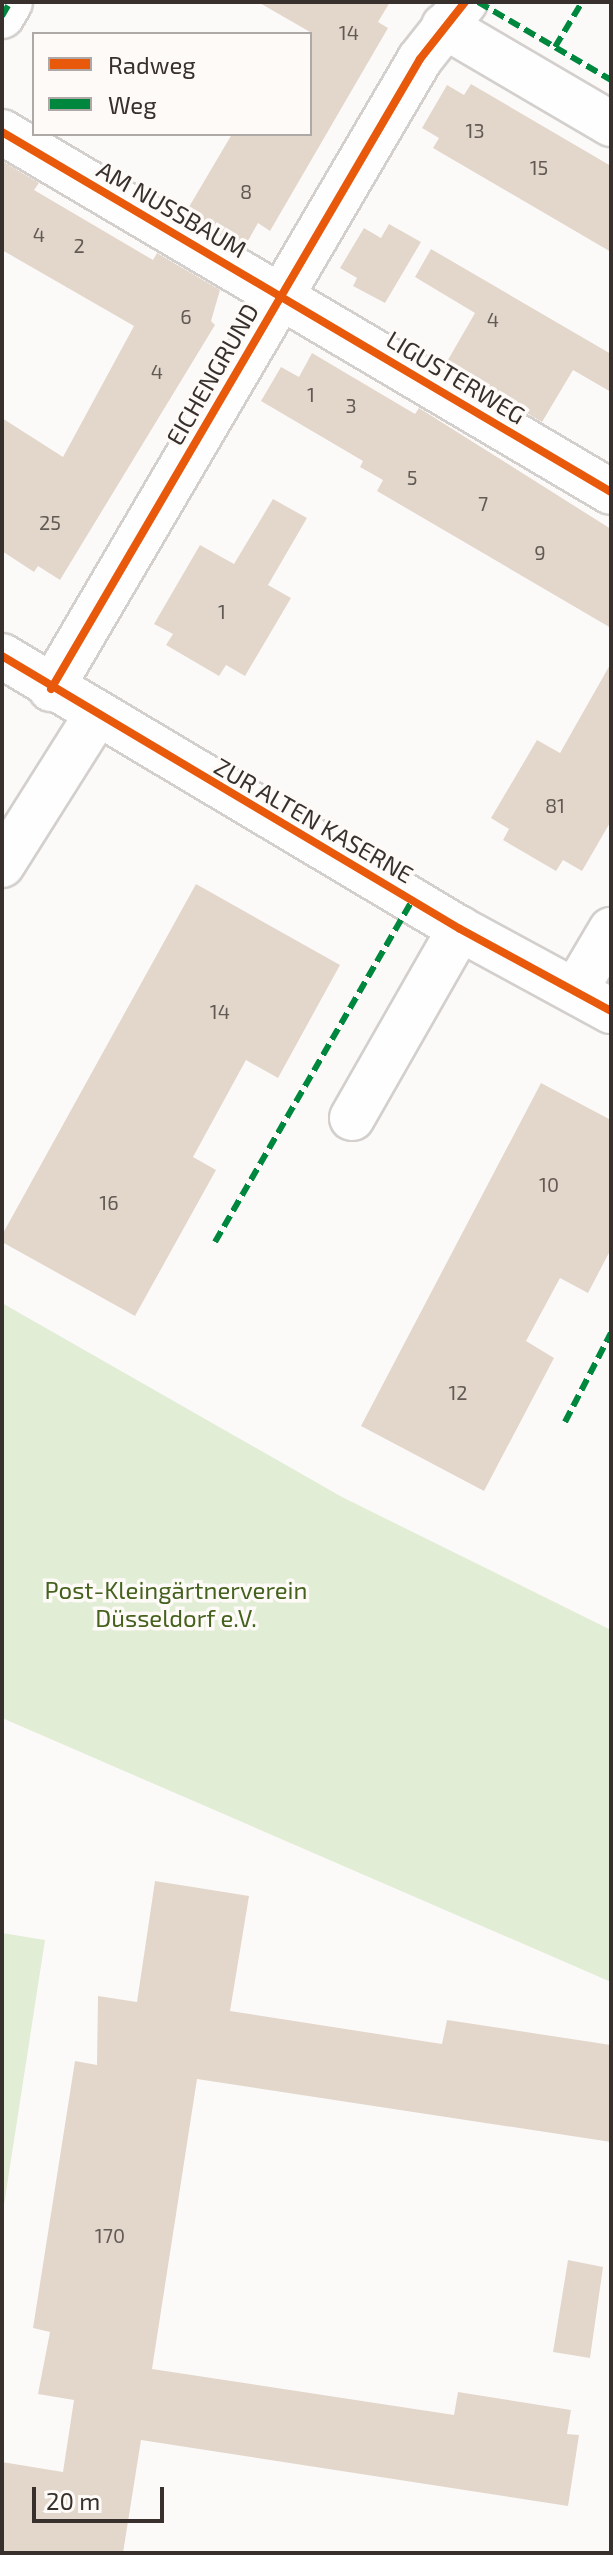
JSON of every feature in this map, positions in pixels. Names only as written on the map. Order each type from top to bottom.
[{"type":"street","points":[[2,16],[10,2]]},
{"type":"street","name":"EICHENGRUND","points":[[51,689],[280,296],[454,14],[611,124]]},
{"type":"street","name":"AM NUSSBAUM","points":[[2,132],[280,296]]},
{"type":"street","name":"LIGUSTERWEG","points":[[280,296],[611,492]]},
{"type":"street","name":"ZUR ALTEN KASERNE","points":[[2,656],[96,716],[460,929],[593,1001]]},
{"type":"street","points":[[2,865],[96,716]]},
{"type":"street","points":[[352,1118],[460,929]]},
{"type":"street","points":[[593,1001],[611,930]]},
{"type":"green space","name":"Post-Kleingärtnerverein Düsseldorf e.V.","points":[[2,1303],[342,1497],[611,1630],[611,1982],[2,1718]]},
{"type":"green space","points":[[2,1933],[45,1940],[2,2218]]},
{"type":"building","points":[[258,2],[390,2],[378,22],[388,28],[270,231],[258,223],[245,246],[186,212],[231,136],[312,136],[310,32]]},
{"type":"building","points":[[471,84],[611,166],[611,252],[433,148],[439,138],[422,128],[447,85],[464,95]]},
{"type":"building","points":[[2,161],[39,183],[34,190],[153,260],[157,253],[220,290],[211,321],[215,325],[60,580],[38,566],[34,572],[2,551],[2,418],[63,457],[134,326],[2,250]]},
{"type":"building","points":[[389,224],[421,242],[385,303],[353,286],[357,278],[340,268],[364,228],[381,238]]},
{"type":"building","points":[[431,249],[611,354],[611,392],[573,370],[542,422],[445,365],[475,313],[415,277]]},
{"type":"building","points":[[312,353],[415,414],[419,408],[611,529],[611,628],[377,491],[383,480],[360,467],[363,461],[261,401],[281,367],[299,377]]},
{"type":"building","points":[[273,499],[307,518],[268,585],[291,598],[245,676],[226,665],[219,676],[166,645],[173,634],[154,624],[200,545],[234,564]]},
{"type":"building","points":[[611,663],[611,821],[582,871],[563,860],[556,871],[503,840],[509,829],[491,818],[537,740],[560,753]]},
{"type":"building","points":[[196,884],[340,965],[278,1078],[246,1060],[193,1157],[216,1170],[135,1316],[2,1242],[2,1235]]},
{"type":"building","points":[[541,1083],[611,1120],[611,1249],[588,1293],[560,1278],[526,1341],[554,1358],[484,1491],[361,1426]]},
{"type":"building","points":[[155,1881],[249,1896],[230,2011],[442,2044],[447,2020],[611,2045],[611,2142],[197,2079],[152,2369],[454,2415],[458,2392],[571,2410],[567,2434],[579,2435],[568,2506],[141,2440],[123,2553],[2,2553],[2,2462],[63,2472],[74,2400],[38,2394],[50,2332],[33,2328],[75,2061],[97,2065],[98,1996],[137,2002]]},
{"type":"building","points":[[568,2260],[603,2267],[590,2358],[553,2352]]},
{"type":"marked path","points":[[2,16],[10,2]]},
{"type":"marked path","points":[[478,2],[611,80]]},
{"type":"marked path","points":[[555,47],[582,2]]},
{"type":"marked path","points":[[215,1242],[412,901]]},
{"type":"marked path","points":[[565,1422],[611,1333]]},
{"type":"cycle path","points":[[51,689],[420,59],[465,2]]},
{"type":"cycle path","points":[[2,132],[611,492]]},
{"type":"cycle path","points":[[2,656],[460,929],[611,1011]]}]
